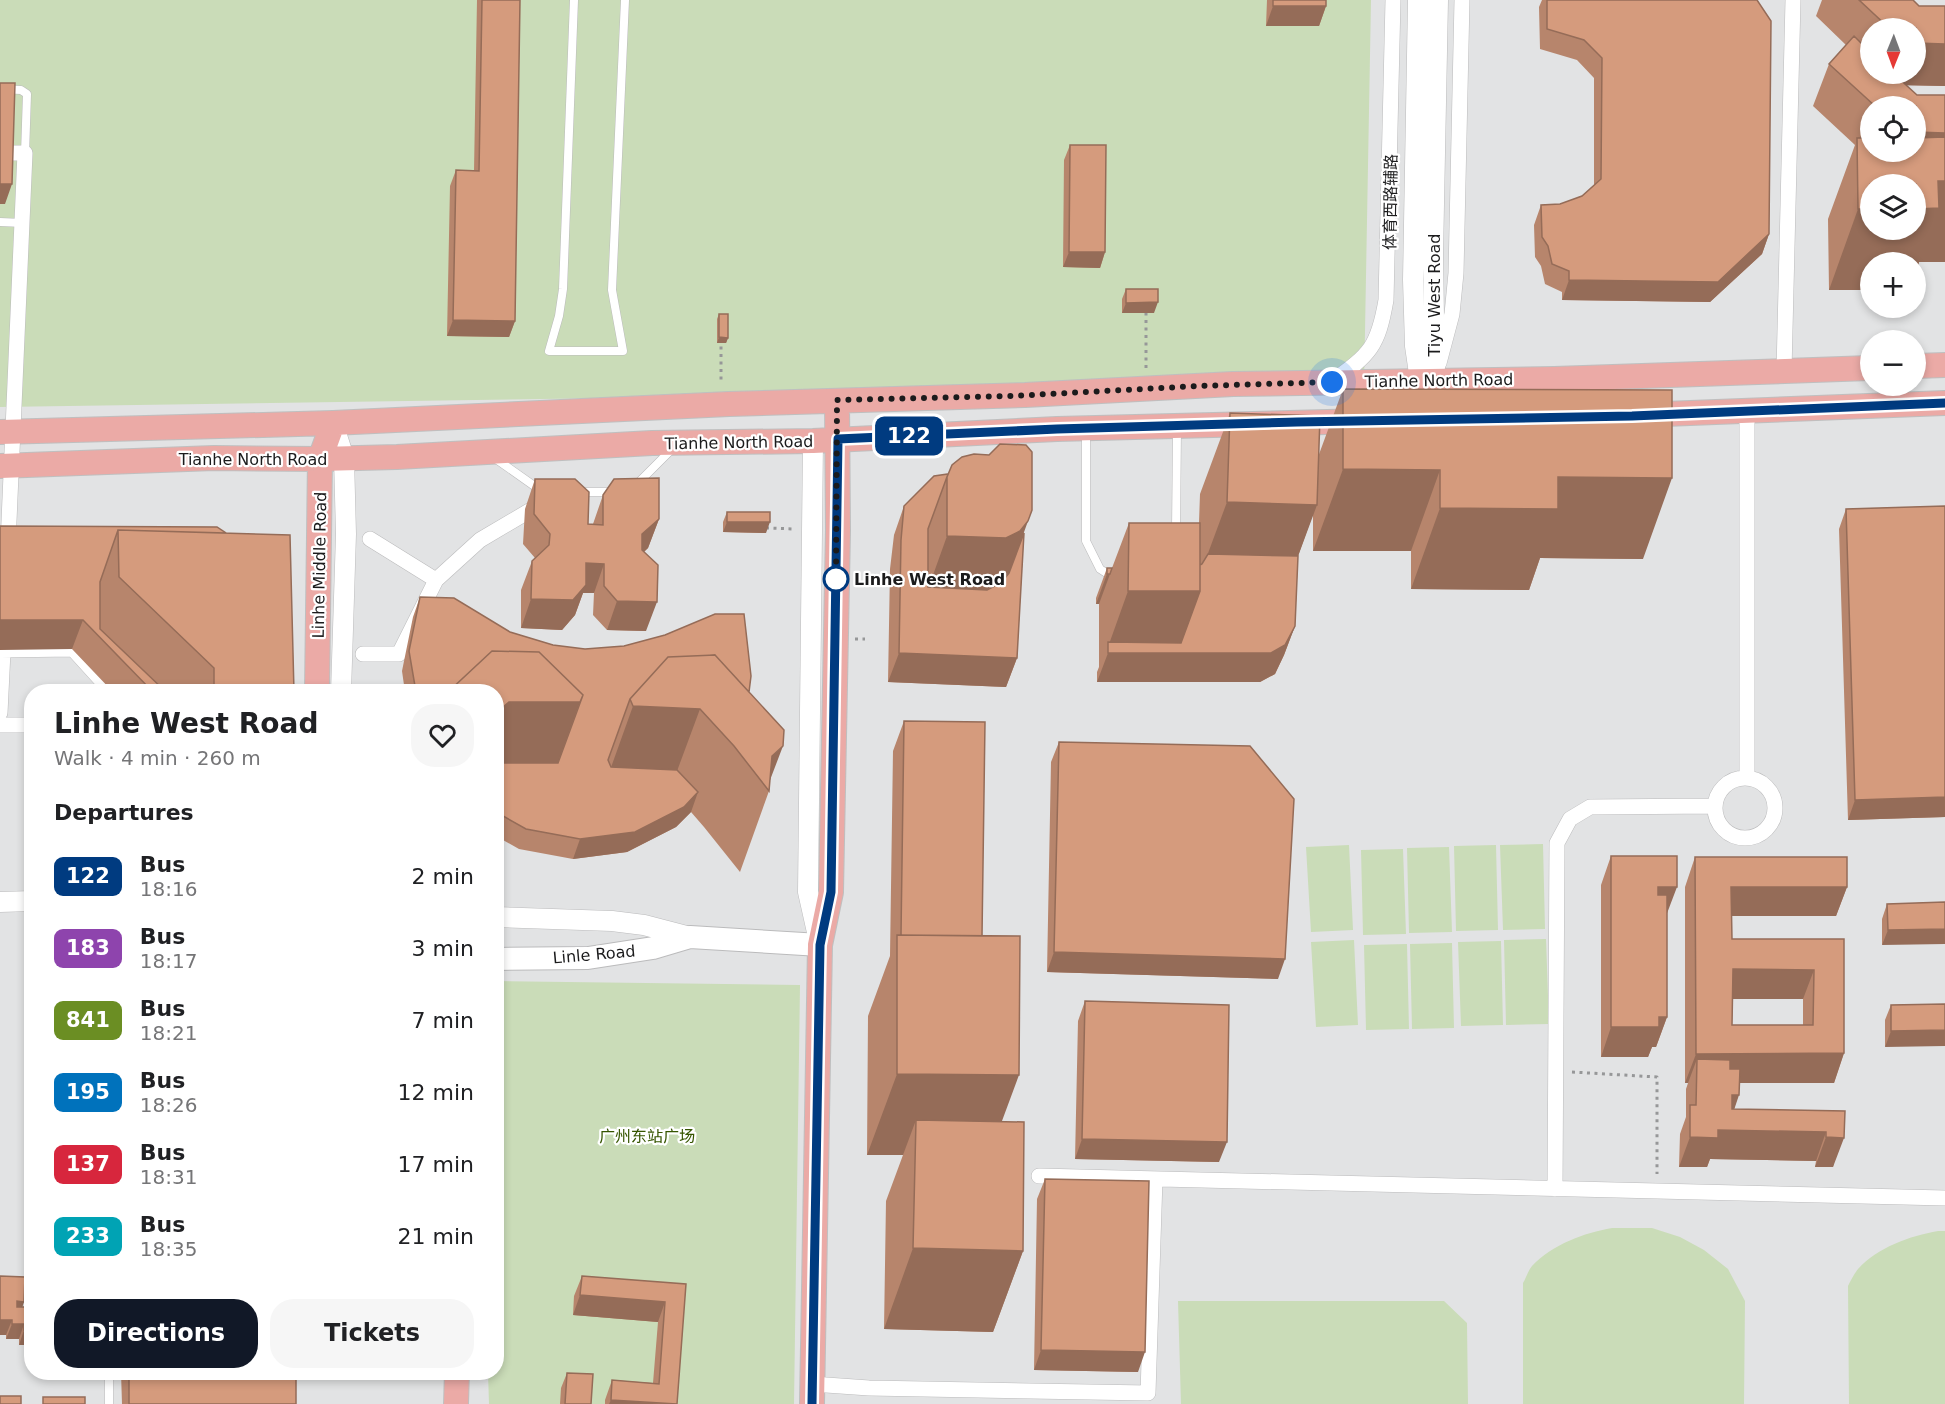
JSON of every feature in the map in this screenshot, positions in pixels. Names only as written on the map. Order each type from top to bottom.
[{"type":"main road","points":[[1926,366],[1945,365]]},
{"type":"main road","name":"Tianhe North Road","points":[[8,432],[333,423],[596,409],[1017,396],[1198,386],[1332,382],[1427,381],[1555,388],[1784,371],[1860,368]]},
{"type":"main road","points":[[812,1394],[820,945],[831,892],[837,400]]},
{"type":"main road","points":[[1617,416],[1945,403]]},
{"type":"main road","name":"Tianhe North Road","points":[[0,466],[214,458],[332,458],[615,444],[813,441],[1086,428],[1383,421]]},
{"type":"main road","name":"Linhe Middle Road","points":[[318,684],[333,423]]},
{"type":"main road","name":"Linle Road","points":[[504,959],[588,958],[653,948],[690,937],[820,945]]},
{"type":"main road","points":[[456,1404],[457,1380]]},
{"type":"street","name":"体育西路辅路","points":[[1332,382],[1368,354],[1382,323],[1386,300],[1393,0]]},
{"type":"street","name":"Tiyu West Road","points":[[1418,0],[1414,346],[1427,381]]},
{"type":"street","name":"Tiyu West Road","points":[[1428,410],[1438,0]]},
{"type":"street","points":[[1427,381],[1452,314],[1456,283],[1462,0]]},
{"type":"street","points":[[1784,371],[1793,0]]},
{"type":"street","points":[[0,153],[25,153],[7,558]]},
{"type":"street","points":[[1747,411],[1747,778]]},
{"type":"street","points":[[813,441],[808,892],[820,945]]},
{"type":"street","name":"Linhe Middle Road","points":[[332,458],[346,534],[341,684]]},
{"type":"street","points":[[363,654],[399,654],[436,580],[480,540],[547,497]]},
{"type":"street","points":[[370,539],[436,580]]},
{"type":"street","points":[[0,713],[4,618]]},
{"type":"street","points":[[0,650],[72,649],[105,684]]},
{"type":"street","points":[[0,725],[24,725]]},
{"type":"street","points":[[1747,778],[1760,782],[1767,788],[1773,797],[1775,807],[1773,817],[1761,833],[1751,837],[1741,837],[1724,829],[1718,821],[1715,806],[1724,786],[1732,781],[1747,778]]},
{"type":"street","points":[[1555,1189],[1557,843],[1570,819],[1590,807],[1715,806]]},
{"type":"street","points":[[0,902],[24,901]]},
{"type":"street","name":"Linle Road","points":[[504,917],[612,921],[644,925],[690,937]]},
{"type":"street","points":[[1039,1176],[1945,1198]]},
{"type":"street","points":[[812,1394],[869,1388],[1148,1398],[1155,1179]]},
{"type":"lane","points":[[574,0],[563,290],[559,316],[549,351],[623,351],[612,290],[625,0]]},
{"type":"lane","points":[[0,89],[21,90],[27,94],[23,223],[8,432]]},
{"type":"lane","points":[[0,222],[23,223]]},
{"type":"lane","points":[[1175,544],[1177,426]]},
{"type":"lane","points":[[1086,428],[1086,541],[1100,569],[1120,582]]},
{"type":"lane","points":[[573,492],[624,491],[633,488],[678,443]]},
{"type":"lane","points":[[488,452],[547,497]]},
{"type":"lane","points":[[109,1380],[109,1404]]},
{"type":"path","points":[[1146,307],[1146,376]]},
{"type":"path","points":[[721,334],[722,393]]},
{"type":"path","points":[[765,528],[796,529]]},
{"type":"path","points":[[1555,1070],[1657,1077],[1657,1191]]},
{"type":"green space","points":[[0,0],[1371,0],[1364,387],[0,407]]},
{"type":"green space","points":[[1543,844],[1545,929],[1503,930],[1500,845]]},
{"type":"green space","points":[[1349,845],[1353,930],[1311,932],[1306,847]]},
{"type":"green space","points":[[1496,845],[1498,930],[1456,931],[1454,846]]},
{"type":"green space","points":[[1449,847],[1452,932],[1409,933],[1407,848]]},
{"type":"green space","points":[[1403,849],[1406,934],[1363,935],[1361,850]]},
{"type":"green space","points":[[1546,939],[1549,1024],[1506,1025],[1504,940]]},
{"type":"green space","points":[[1354,940],[1358,1025],[1316,1027],[1311,942]]},
{"type":"green space","points":[[1501,941],[1503,1025],[1461,1026],[1458,942]]},
{"type":"green space","points":[[1452,943],[1454,1028],[1412,1029],[1410,944]]},
{"type":"green space","points":[[1407,944],[1409,1029],[1366,1030],[1364,945]]},
{"type":"green space","name":"广州东站广场","points":[[504,981],[800,985],[794,1404],[489,1404],[488,1380],[504,1380]]},
{"type":"green space","points":[[1612,1228],[1652,1228],[1680,1237],[1704,1250],[1728,1269],[1745,1301],[1744,1404],[1523,1404],[1523,1283],[1528,1272],[1549,1251],[1580,1236]]},
{"type":"green space","points":[[1945,1231],[1945,1404],[1849,1404],[1848,1286],[1850,1282],[1858,1269],[1875,1254],[1906,1239]]},
{"type":"green space","points":[[1178,1301],[1444,1301],[1467,1323],[1468,1404],[1181,1404]]},
{"type":"building","points":[[482,0],[520,0],[515,321],[453,320],[456,170],[479,171]]},
{"type":"building","points":[[1273,0],[1326,0],[1326,6],[1273,6]]},
{"type":"building","points":[[1547,0],[1757,0],[1771,21],[1769,234],[1718,282],[1569,280],[1569,271],[1552,264],[1548,246],[1542,237],[1541,205],[1560,204],[1582,196],[1601,179],[1602,58],[1584,40],[1547,29]]},
{"type":"building","points":[[1859,0],[1913,0],[1919,6],[1945,6],[1945,44],[1926,43],[1926,18],[1878,18]]},
{"type":"building","points":[[1854,36],[1860,42],[1860,84],[1905,84],[1917,95],[1945,95],[1945,133],[1926,132],[1926,96],[1864,96],[1829,64]]},
{"type":"building","points":[[0,83],[15,83],[12,184],[0,184]]},
{"type":"building","points":[[1945,137],[1945,181],[1938,181],[1939,208],[1926,209],[1926,174],[1860,174],[1860,209],[1858,209],[1857,138],[1860,138],[1860,162],[1926,162],[1926,138]]},
{"type":"building","points":[[1070,145],[1106,145],[1105,252],[1069,252]]},
{"type":"building","points":[[1126,289],[1158,289],[1158,302],[1126,303]]},
{"type":"building","points":[[719,314],[728,314],[728,338],[719,337]]},
{"type":"building","points":[[1343,389],[1672,390],[1672,478],[1558,477],[1558,509],[1440,508],[1440,470],[1343,469]]},
{"type":"building","points":[[1230,413],[1320,416],[1317,505],[1227,502]]},
{"type":"building","points":[[1000,444],[1026,445],[1032,452],[1032,510],[1028,521],[1020,531],[1006,538],[947,536],[947,477],[952,465],[962,457],[974,454],[989,455]]},
{"type":"building","points":[[948,474],[928,529],[928,587],[987,590],[1001,583],[1009,573],[1024,533],[1017,658],[899,653],[901,540],[904,506],[934,476]]},
{"type":"building","points":[[659,478],[659,519],[642,534],[642,550],[658,565],[657,602],[617,601],[604,586],[604,564],[586,563],[586,585],[573,600],[531,599],[532,561],[549,545],[550,534],[534,514],[535,479],[575,479],[589,492],[588,524],[603,525],[603,495],[614,479]]},
{"type":"building","points":[[1945,506],[1945,797],[1855,800],[1846,509]]},
{"type":"building","points":[[727,512],[770,512],[770,522],[727,522]]},
{"type":"building","points":[[1129,523],[1200,523],[1200,591],[1128,591]]},
{"type":"building","points":[[0,526],[217,527],[226,533],[118,530],[100,582],[100,629],[158,684],[145,684],[83,620],[0,620]]},
{"type":"building","points":[[118,530],[290,535],[294,684],[214,684],[214,668],[119,577]]},
{"type":"building","points":[[1208,554],[1298,556],[1295,626],[1285,645],[1271,653],[1108,653],[1108,642],[1181,643],[1200,591],[1200,565]]},
{"type":"building","points":[[1107,568],[1112,568],[1110,574],[1107,574]]},
{"type":"building","points":[[420,597],[454,598],[510,632],[553,645],[585,649],[624,646],[665,635],[715,614],[744,614],[751,676],[749,692],[715,655],[668,657],[630,699],[608,760],[611,767],[677,770],[698,792],[684,807],[635,832],[580,839],[526,829],[504,817],[504,763],[558,763],[583,695],[539,652],[492,651],[457,684],[415,684],[409,651]]},
{"type":"building","points":[[492,651],[539,652],[583,695],[580,702],[509,702],[504,706],[504,684],[457,684]]},
{"type":"building","points":[[715,655],[784,730],[783,746],[772,756],[769,791],[734,746],[700,709],[633,706],[630,699],[668,657]]},
{"type":"building","points":[[904,721],[985,722],[982,936],[901,935]]},
{"type":"building","points":[[1059,742],[1250,746],[1294,799],[1285,959],[1054,952]]},
{"type":"building","points":[[1611,856],[1677,856],[1677,887],[1658,887],[1658,895],[1667,895],[1667,1017],[1659,1017],[1659,1027],[1611,1027]]},
{"type":"building","points":[[1695,857],[1847,857],[1847,887],[1731,887],[1732,939],[1844,939],[1844,1053],[1696,1054]],"holes":[[[1733,969],[1814,970],[1813,1025],[1732,1025]]]},
{"type":"building","points":[[1945,902],[1945,929],[1888,930],[1887,904]]},
{"type":"building","points":[[897,935],[1020,936],[1019,1075],[897,1074]]},
{"type":"building","points":[[1085,1001],[1229,1005],[1227,1142],[1082,1139]]},
{"type":"building","points":[[1945,1004],[1945,1030],[1891,1031],[1891,1005]]},
{"type":"building","points":[[1697,1059],[1730,1060],[1730,1069],[1740,1069],[1739,1095],[1732,1095],[1732,1109],[1845,1111],[1844,1138],[1826,1137],[1826,1132],[1718,1130],[1718,1138],[1690,1137],[1690,1105],[1696,1105]]},
{"type":"building","points":[[916,1120],[1024,1122],[1023,1251],[913,1248]]},
{"type":"building","points":[[1045,1179],[1149,1181],[1145,1352],[1041,1350]]},
{"type":"building","points":[[0,1276],[24,1277],[24,1302],[17,1301],[17,1307],[24,1307],[24,1324],[12,1324],[12,1320],[0,1320]]},
{"type":"building","points":[[582,1276],[686,1284],[677,1404],[611,1400],[612,1380],[659,1384],[665,1302],[580,1295]]},
{"type":"building","points":[[567,1373],[593,1374],[591,1404],[565,1404]]},
{"type":"building","points":[[129,1380],[296,1380],[296,1404],[129,1404]]},
{"type":"building","points":[[0,1396],[21,1396],[21,1404],[0,1404]]},
{"type":"building","points":[[43,1397],[85,1397],[85,1404],[43,1404]]},
{"type":"bus line","name":"122","points":[[812,1404],[820,945],[831,892],[838,439],[1057,429],[1632,416],[1945,403]]},
{"type":"place","name":"Linhe West Road","points":[[836,579]]},
{"type":"route","points":[[836,579],[836,581],[837,400],[1012,396],[1198,386],[1332,382]]}]
